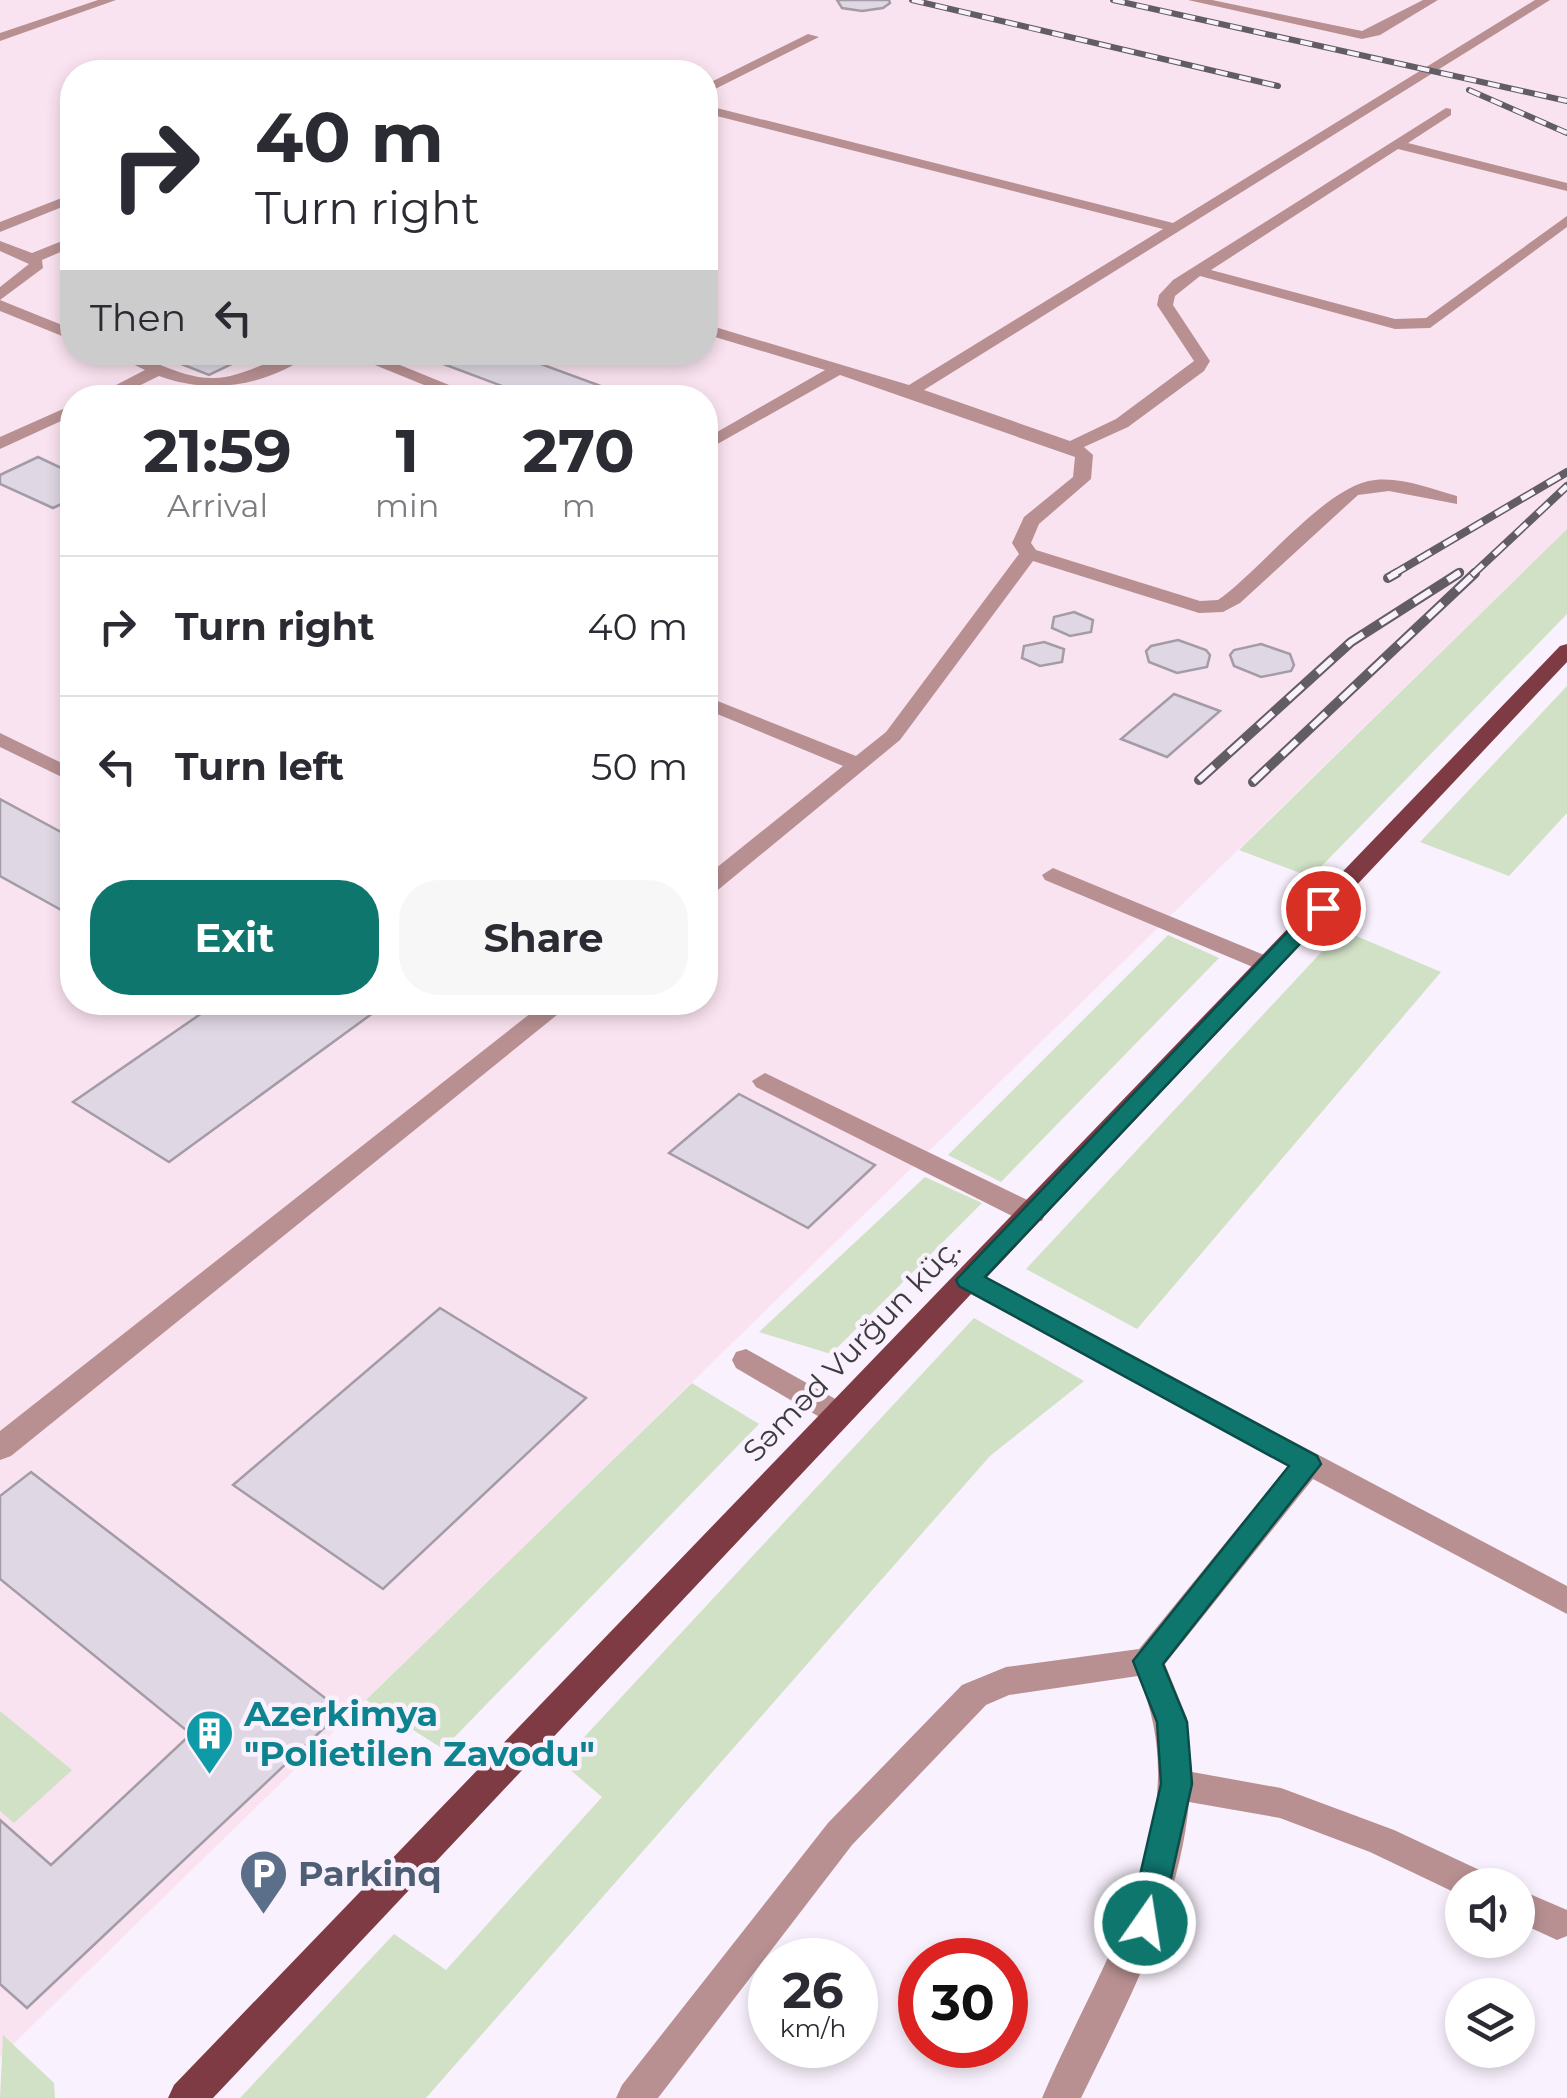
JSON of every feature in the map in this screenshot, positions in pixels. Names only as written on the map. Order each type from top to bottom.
[{"type":"main road","name":"Səməd Vurğun küç.","points":[[187,2098],[1567,650]]},
{"type":"street","points":[[0,37],[110,0]]},
{"type":"street","points":[[1194,0],[1362,35],[1376,32],[1432,0]]},
{"type":"street","points":[[912,391],[1544,0]]},
{"type":"street","points":[[718,84],[813,37]]},
{"type":"street","points":[[718,112],[1176,228]]},
{"type":"street","points":[[1071,447],[1122,423],[1196,370],[1202,360],[1165,304],[1167,295],[1198,271],[1446,112]]},
{"type":"street","points":[[1396,144],[1567,186]]},
{"type":"street","points":[[0,227],[60,203]]},
{"type":"street","points":[[1198,271],[1395,324],[1417,326],[1430,323],[1567,220]]},
{"type":"street","points":[[0,246],[32,258],[38,265],[0,296]]},
{"type":"street","points":[[32,258],[60,247]]},
{"type":"street","points":[[0,305],[60,330]]},
{"type":"street","points":[[718,333],[912,391],[1071,447],[1084,455],[1082,479],[1030,521],[1021,543],[1029,554],[1211,608],[1233,600],[1352,490],[1375,483],[1451,500]]},
{"type":"street","points":[[146,365],[200,385]]},
{"type":"street","points":[[220,385],[243,381],[277,365]]},
{"type":"street","points":[[385,365],[439,385]]},
{"type":"street","points":[[718,439],[839,369]]},
{"type":"street","points":[[126,385],[158,370]]},
{"type":"street","points":[[0,444],[60,416]]},
{"type":"street","points":[[718,878],[893,736],[1029,554]]},
{"type":"street","points":[[718,707],[860,765]]},
{"type":"street","points":[[0,739],[60,770]]},
{"type":"street","points":[[1053,875],[1268,965]]},
{"type":"street","points":[[0,1448],[546,1015]]},
{"type":"street","points":[[765,1081],[1032,1214]]},
{"type":"street","points":[[968,1280],[1567,1601]]},
{"type":"street","points":[[746,1360],[838,1414]]},
{"type":"street","points":[[634,2098],[840,1834],[974,1696],[1006,1680],[1148,1661],[1307,1464]]},
{"type":"street","points":[[1062,2098],[1145,1923],[1177,1784],[1172,1722],[1148,1661]]},
{"type":"street","points":[[1177,1784],[1281,1803],[1382,1841],[1445,1870]]},
{"type":"street","points":[[1535,1912],[1557,1923]]},
{"type":"shaded area","points":[[0,0],[1567,0],[1567,529],[0,2057]]},
{"type":"green space","points":[[1567,529],[1567,614],[1311,877],[1239,850]]},
{"type":"green space","points":[[1567,686],[1567,813],[1509,876],[1420,842]]},
{"type":"green space","points":[[1342,930],[1441,972],[1137,1329],[1026,1269]]},
{"type":"green space","points":[[1168,935],[1219,958],[1001,1182],[948,1155]]},
{"type":"green space","points":[[925,1177],[982,1203],[831,1354],[759,1332]]},
{"type":"green space","points":[[974,1318],[1084,1381],[990,1456],[426,2098],[240,2098],[394,1934],[446,1970],[602,1797],[561,1762]]},
{"type":"green space","points":[[692,1383],[759,1424],[443,1749],[366,1700]]},
{"type":"green space","points":[[0,1711],[72,1770],[14,1823],[0,1811]]},
{"type":"green space","points":[[3,2035],[54,2083],[55,2098],[0,2098]]},
{"type":"building","points":[[837,0],[890,3],[862,11],[842,8]]},
{"type":"building","points":[[184,365],[230,365],[209,375]]},
{"type":"building","points":[[446,365],[543,365],[598,385],[499,385]]},
{"type":"building","points":[[38,457],[60,467],[60,505],[53,508],[0,484],[0,475]]},
{"type":"building","points":[[1074,612],[1093,620],[1091,632],[1070,636],[1052,628],[1054,617]]},
{"type":"building","points":[[1178,640],[1206,650],[1210,655],[1207,667],[1177,673],[1149,662],[1146,651],[1151,646]]},
{"type":"building","points":[[1044,642],[1064,649],[1062,662],[1040,666],[1022,658],[1024,646]]},
{"type":"building","points":[[1261,644],[1290,654],[1294,665],[1291,671],[1261,677],[1234,666],[1230,655],[1234,650]]},
{"type":"building","points":[[1174,694],[1220,711],[1167,757],[1121,739]]},
{"type":"building","points":[[0,799],[60,832],[60,909],[0,876]]},
{"type":"building","points":[[199,1015],[370,1015],[169,1162],[73,1102]]},
{"type":"building","points":[[739,1094],[875,1165],[808,1228],[669,1153]]},
{"type":"building","points":[[440,1308],[586,1398],[383,1589],[233,1485]]},
{"type":"building","name":"Azerkimya \"Polietilen Zavodu\"","points":[[31,1472],[342,1711],[27,2008],[0,1984],[0,1820],[51,1865],[191,1734],[0,1579],[0,1496]]},
{"type":"railway","points":[[912,0],[1278,86]]},
{"type":"railway","points":[[1113,0],[1567,101]]},
{"type":"railway","points":[[1469,90],[1567,133]]},
{"type":"railway","points":[[1392,575],[1567,472]]},
{"type":"railway","points":[[1472,575],[1567,486]]},
{"type":"railway","points":[[1455,575],[1460,572]]},
{"type":"railway","points":[[1388,578],[1397,573]]},
{"type":"railway","points":[[1199,780],[1351,642],[1459,573]]},
{"type":"railway","points":[[1253,782],[1475,573]]},
{"type":"place","name":"Azerkimya \"Polietilen Zavodu\"","points":[[209,1776]]},
{"type":"place","name":"Parkinq","points":[[263,1916]]},
{"type":"route","points":[[1145,1923],[1177,1784],[1172,1722],[1148,1661],[1307,1464],[968,1280],[1323,908]]}]
